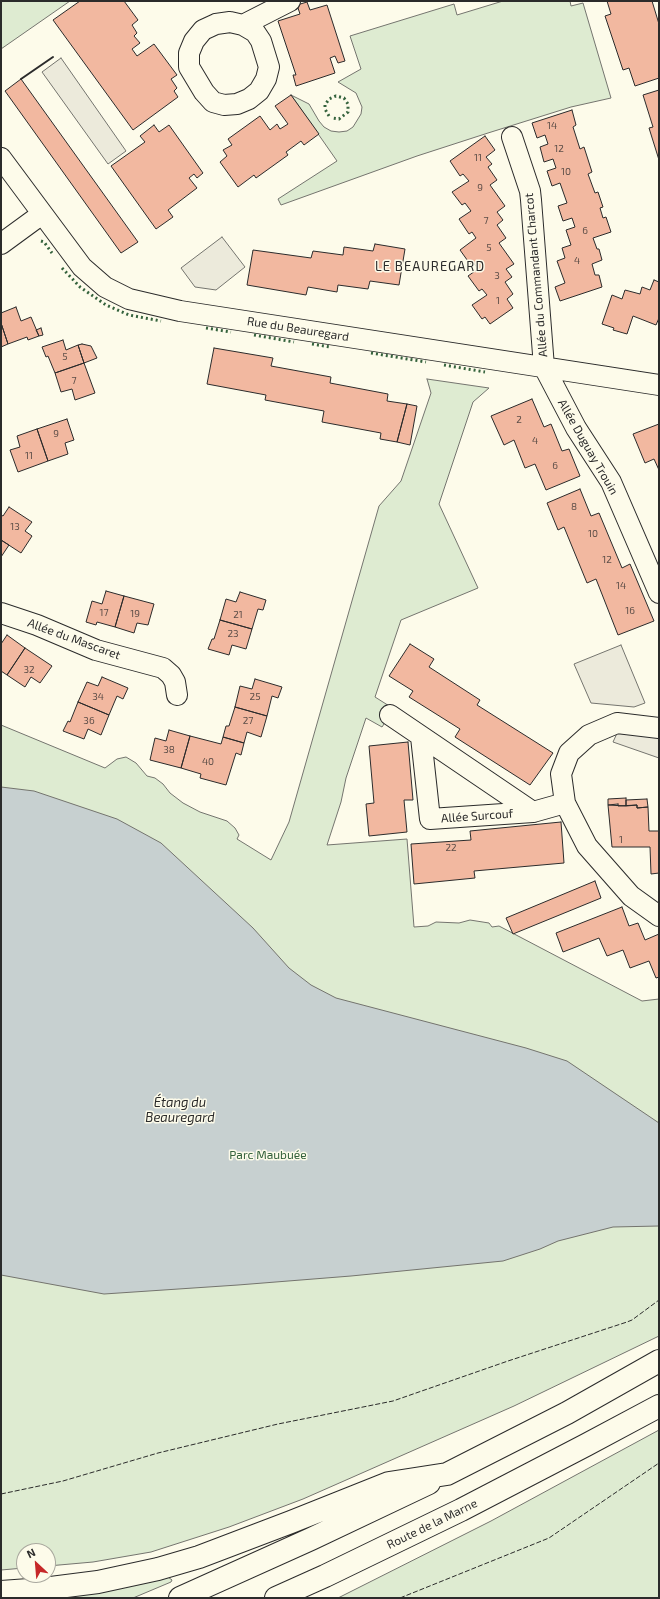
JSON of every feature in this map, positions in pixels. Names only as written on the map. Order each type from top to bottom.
[{"type":"highway","points":[[180,1598],[325,1533],[447,1474],[567,1413],[659,1361]]},
{"type":"highway","name":"Route de la Marne","points":[[276,1598],[332,1573],[454,1514],[659,1406]]},
{"type":"highway","points":[[1,1592],[42,1590],[98,1582],[158,1569],[199,1556],[284,1525],[389,1483],[447,1474]]},
{"type":"street","points":[[243,25],[255,32],[261,41],[269,67],[266,80],[259,91],[249,99],[237,104],[224,105],[213,102],[204,92],[189,67],[189,53],[194,41],[203,30],[216,24],[230,22],[243,25],[290,1]]},
{"type":"street","name":"Allée du Commandant Charcot","points":[[512,137],[530,191],[544,367]]},
{"type":"street","name":"Rue du Beauregard","points":[[1,158],[72,255],[94,279],[114,293],[140,303],[186,312],[659,385]]},
{"type":"street","points":[[1,244],[42,214]]},
{"type":"street","name":"Allée Duguay Trouin","points":[[544,367],[576,428],[611,482],[659,593]]},
{"type":"street","name":"Allée du Mascaret","points":[[1,613],[37,625],[96,650],[162,668],[171,675],[175,682],[177,695]]},
{"type":"street","name":"Allée Surcouf","points":[[390,715],[533,812]]},
{"type":"street","points":[[659,728],[617,723],[589,735],[569,753],[562,774],[565,804],[587,846],[630,896],[659,916]]},
{"type":"street","name":"Allée Surcouf","points":[[421,737],[430,819],[533,812],[565,804]]},
{"type":"green space","points":[[1,1],[70,1],[1,49]]},
{"type":"green space","points":[[503,1],[570,1],[571,6],[583,3],[611,98],[571,107],[417,156],[281,205],[278,199],[337,161],[291,95],[309,104],[319,121],[324,127],[331,131],[347,131],[353,127],[361,114],[362,107],[356,93],[338,82],[361,69],[350,36],[454,4],[457,15]]},
{"type":"green space","name":"Parc Maubuée","points":[[427,379],[489,388],[473,402],[439,504],[478,588],[401,620],[375,697],[394,709],[382,727],[366,718],[346,778],[341,802],[327,845],[407,839],[414,927],[428,926],[436,922],[459,923],[470,920],[489,923],[492,927],[499,926],[642,1001],[659,999],[659,1336],[514,1406],[303,1499],[229,1527],[151,1552],[93,1562],[56,1565],[56,1543],[16,1543],[16,1569],[1,1570],[1,725],[105,768],[117,759],[126,757],[136,763],[147,776],[155,778],[163,784],[170,793],[183,803],[200,812],[227,821],[235,828],[239,835],[237,839],[271,860],[289,822],[379,506],[401,481],[431,393]]},
{"type":"green space","points":[[659,1430],[659,1598],[338,1598],[491,1521]]},
{"type":"green space","points":[[168,1577],[172,1580],[171,1582],[133,1598],[36,1598]]},
{"type":"shaded area","points":[[61,58],[126,151],[108,164],[42,72]]},
{"type":"shaded area","points":[[222,237],[245,267],[216,290],[195,287],[181,268]]},
{"type":"shaded area","points":[[621,645],[645,703],[634,707],[591,703],[574,664]]},
{"type":"shaded area","points":[[619,729],[659,738],[659,758],[613,742]]},
{"type":"water","name":"Étang du Beauregard","points":[[1,787],[34,791],[117,819],[161,843],[253,928],[289,968],[311,985],[336,998],[526,1048],[567,1061],[659,1123],[659,1226],[613,1227],[558,1241],[540,1249],[503,1261],[351,1276],[238,1285],[104,1294],[1,1275]]},
{"type":"building","points":[[80,1],[124,1],[138,20],[132,25],[137,33],[134,36],[140,43],[132,49],[137,56],[154,44],[177,75],[171,79],[177,88],[174,91],[178,97],[133,130],[53,20]]},
{"type":"building","points":[[607,1],[652,1],[659,24],[659,78],[635,86],[629,68],[623,70],[605,16],[611,14]]},
{"type":"building","points":[[307,2],[310,10],[327,5],[345,61],[338,63],[335,56],[330,58],[335,73],[296,86],[293,75],[296,75],[278,21],[300,14],[297,5]]},
{"type":"building","points":[[21,79],[138,242],[121,253],[5,91]]},
{"type":"building","points":[[659,90],[659,160],[649,128],[653,127],[643,95]]},
{"type":"building","points":[[291,95],[319,134],[304,145],[301,141],[286,152],[288,155],[256,178],[254,175],[238,187],[220,162],[227,156],[223,150],[232,145],[228,139],[260,116],[270,130],[277,124],[280,129],[288,124],[275,106]]},
{"type":"building","points":[[572,110],[576,125],[573,127],[580,149],[584,147],[592,172],[588,174],[595,193],[598,192],[603,207],[600,208],[603,218],[606,217],[611,232],[593,238],[597,249],[599,249],[602,260],[592,264],[595,275],[599,275],[602,287],[560,301],[555,287],[565,283],[557,261],[565,258],[562,248],[571,245],[566,230],[575,227],[572,218],[563,221],[558,206],[567,203],[560,183],[552,186],[547,171],[556,168],[553,159],[544,162],[540,147],[548,144],[545,135],[537,138],[532,123]]},
{"type":"building","points":[[154,125],[159,132],[169,125],[203,173],[197,178],[194,174],[189,178],[197,188],[168,210],[173,217],[156,229],[111,166],[145,142],[140,136]]},
{"type":"building","points":[[485,136],[495,150],[486,157],[492,164],[488,167],[497,180],[490,185],[505,206],[497,212],[503,220],[497,225],[506,238],[499,243],[514,264],[506,269],[512,277],[505,282],[513,294],[507,299],[513,308],[490,324],[485,317],[482,319],[472,305],[487,295],[482,289],[479,291],[468,276],[478,269],[473,262],[470,264],[460,250],[476,238],[472,232],[469,234],[459,219],[471,211],[465,203],[462,205],[452,192],[469,181],[463,174],[460,176],[450,161]]},
{"type":"building","points":[[375,244],[405,249],[399,285],[370,281],[368,289],[338,285],[337,292],[308,287],[306,295],[247,285],[253,250],[311,258],[313,251],[343,255],[344,247],[373,251]]},
{"type":"building","points":[[654,280],[659,282],[659,318],[656,325],[633,316],[627,334],[613,330],[614,328],[602,324],[612,295],[622,299],[625,290],[640,294],[642,287],[650,290]]},
{"type":"building","points":[[16,307],[21,321],[31,317],[39,336],[28,340],[27,337],[8,344],[1,323],[1,313]]},
{"type":"building","points":[[1,323],[8,344],[1,347]]},
{"type":"building","points":[[41,328],[43,335],[39,336],[36,330]]},
{"type":"building","points":[[63,340],[66,350],[78,345],[84,363],[55,373],[48,356],[46,357],[42,347]]},
{"type":"building","points":[[82,344],[91,346],[97,358],[84,363],[78,345]]},
{"type":"building","points":[[214,348],[273,358],[271,366],[331,377],[330,383],[388,394],[387,401],[407,404],[397,442],[380,439],[381,433],[322,422],[324,411],[265,400],[266,395],[207,384]]},
{"type":"building","points":[[84,363],[95,393],[75,400],[72,389],[61,392],[55,373]]},
{"type":"building","points":[[532,399],[544,427],[551,424],[562,451],[569,449],[580,476],[546,490],[535,464],[525,468],[514,440],[504,445],[491,416]]},
{"type":"building","points":[[407,404],[417,406],[410,445],[397,442]]},
{"type":"building","points":[[67,419],[74,440],[65,443],[68,454],[48,461],[37,429]]},
{"type":"building","points":[[659,424],[659,470],[654,459],[645,463],[633,434]]},
{"type":"building","points":[[37,429],[48,461],[18,472],[10,450],[20,447],[17,436]]},
{"type":"building","points":[[580,489],[591,516],[599,513],[622,568],[630,564],[654,621],[618,635],[596,579],[587,583],[564,527],[558,530],[547,503]]},
{"type":"building","points":[[9,507],[32,522],[25,531],[32,536],[21,553],[1,540],[1,515],[3,516]]},
{"type":"building","points":[[1,540],[9,545],[1,557]]},
{"type":"building","points":[[106,591],[124,596],[115,627],[97,622],[96,625],[86,622],[92,601],[102,604]]},
{"type":"building","points":[[240,592],[266,600],[263,610],[258,609],[252,629],[220,620],[226,599],[236,602]]},
{"type":"building","points":[[124,596],[154,604],[148,625],[137,623],[134,633],[115,627]]},
{"type":"building","points":[[220,620],[252,629],[246,649],[232,645],[229,655],[208,649],[212,639],[214,639]]},
{"type":"building","points":[[7,635],[25,648],[7,675],[1,671],[1,644]]},
{"type":"building","points":[[410,644],[434,659],[429,667],[480,700],[477,705],[553,753],[530,785],[455,737],[460,729],[409,697],[413,691],[389,676]]},
{"type":"building","points":[[25,648],[52,666],[40,683],[31,677],[25,687],[7,675]]},
{"type":"building","points":[[102,677],[128,688],[123,699],[117,696],[109,715],[78,702],[87,682],[98,686]]},
{"type":"building","points":[[255,679],[282,687],[278,698],[272,696],[267,716],[235,707],[240,686],[252,689]]},
{"type":"building","points":[[78,702],[109,715],[101,735],[88,729],[84,739],[63,731],[68,721],[70,722]]},
{"type":"building","points":[[235,707],[267,716],[261,737],[247,732],[244,743],[223,737],[226,726],[229,726]]},
{"type":"building","points":[[169,730],[190,736],[181,768],[150,760],[155,738],[166,741]]},
{"type":"building","points":[[190,736],[221,744],[223,737],[244,743],[241,755],[236,753],[226,785],[200,778],[201,774],[181,768]]},
{"type":"building","points":[[408,742],[413,800],[404,800],[407,832],[369,836],[366,804],[374,803],[369,746]]},
{"type":"building","points":[[626,798],[626,806],[608,805],[608,799]]},
{"type":"building","points":[[647,799],[648,807],[637,808],[637,805],[626,806],[626,800]]},
{"type":"building","points":[[618,804],[618,806],[637,805],[637,808],[648,807],[649,831],[659,831],[659,873],[651,874],[650,847],[612,847],[608,805]]},
{"type":"building","points":[[561,822],[564,863],[474,871],[475,878],[414,884],[411,844],[471,840],[470,831]]},
{"type":"building","points":[[595,881],[601,898],[513,934],[506,918]]},
{"type":"building","points":[[622,907],[629,926],[638,923],[645,940],[659,934],[659,977],[656,978],[649,961],[630,968],[623,950],[607,956],[599,938],[563,952],[556,933]]},
{"type":"hedge","points":[[329,116],[325,109],[325,105],[329,99],[336,96],[344,98],[348,104],[348,112],[339,119],[332,118]]},
{"type":"hedge","points":[[41,241],[44,242],[52,253]]},
{"type":"hedge","points":[[62,268],[80,287],[106,305],[129,315],[161,321]]},
{"type":"hedge","points":[[206,328],[231,332]]},
{"type":"hedge","points":[[254,335],[294,342]]},
{"type":"hedge","points":[[312,344],[330,347]]},
{"type":"hedge","points":[[371,353],[426,362]]},
{"type":"hedge","points":[[444,365],[485,372]]},
{"type":"fence","points":[[1,1494],[63,1481],[158,1453],[278,1424],[393,1401],[627,1322],[659,1300]]},
{"type":"fence","points":[[400,1598],[549,1538],[659,1463]]},
{"type":"wall","points":[[21,79],[53,57]]},
{"type":"district","name":"LE BEAUREGARD","points":[[430,267]]}]
